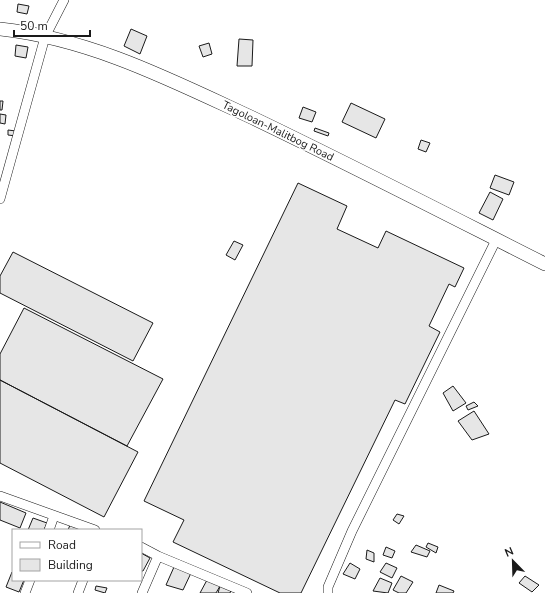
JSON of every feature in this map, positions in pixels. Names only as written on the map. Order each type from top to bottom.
[{"type":"main road","name":"Tagoloan-Malitbog Road","points":[[0,29],[45,37],[93,49],[151,70],[281,132],[545,264]]},
{"type":"street","points":[[0,199],[45,37],[64,0]]},
{"type":"street","points":[[328,593],[328,588],[352,531],[496,240]]},
{"type":"street","points":[[0,496],[92,529]]},
{"type":"street","points":[[49,529],[54,516]]},
{"type":"street","points":[[142,548],[158,556],[247,593]]},
{"type":"street","points":[[142,593],[158,556]]},
{"type":"street","points":[[26,593],[30,581]]},
{"type":"street","points":[[78,593],[82,581]]},
{"type":"building","points":[[18,4],[29,6],[27,14],[17,12]]},
{"type":"building","points":[[131,29],[147,36],[140,54],[124,46]]},
{"type":"building","points":[[239,39],[253,40],[252,66],[237,66]]},
{"type":"building","points":[[209,43],[212,54],[203,57],[199,46]]},
{"type":"building","points":[[16,45],[28,47],[26,58],[15,56]]},
{"type":"building","points":[[0,101],[3,101],[2,110],[0,110]]},
{"type":"building","points":[[351,103],[385,119],[376,138],[342,122]]},
{"type":"building","points":[[303,107],[316,112],[312,122],[299,118]]},
{"type":"building","points":[[0,114],[6,115],[5,124],[0,123]]},
{"type":"building","points":[[315,128],[329,133],[328,136],[314,131]]},
{"type":"building","points":[[8,130],[16,131],[16,136],[8,135]]},
{"type":"building","points":[[421,140],[430,143],[426,152],[418,149]]},
{"type":"building","points":[[495,175],[514,182],[509,195],[490,188]]},
{"type":"building","points":[[298,183],[347,206],[337,229],[378,248],[386,231],[464,268],[455,287],[449,284],[429,326],[440,332],[405,404],[395,400],[301,593],[280,593],[173,542],[184,520],[144,501]]},
{"type":"building","points":[[490,192],[503,199],[493,220],[479,213]]},
{"type":"building","points":[[234,241],[243,245],[235,260],[226,255]]},
{"type":"building","points":[[13,252],[153,323],[133,361],[0,293],[0,276]]},
{"type":"building","points":[[24,308],[163,379],[127,446],[0,380],[0,354]]},
{"type":"building","points":[[0,380],[138,452],[104,517],[0,463]]},
{"type":"building","points":[[453,386],[466,403],[453,411],[443,393]]},
{"type":"building","points":[[474,402],[478,406],[468,410],[466,406]]},
{"type":"building","points":[[474,411],[489,434],[472,440],[458,421]]},
{"type":"building","points":[[0,502],[26,513],[20,528],[0,520]]},
{"type":"building","points":[[397,514],[404,516],[399,524],[393,520]]},
{"type":"building","points":[[33,518],[47,523],[44,529],[28,529]]},
{"type":"building","points":[[70,525],[81,529],[68,529]]},
{"type":"building","points":[[428,543],[438,547],[436,553],[426,547]]},
{"type":"building","points":[[416,545],[430,551],[427,557],[411,552]]},
{"type":"building","points":[[386,547],[395,551],[392,558],[383,555]]},
{"type":"building","points":[[367,550],[374,553],[374,562],[366,559]]},
{"type":"building","points":[[142,554],[150,558],[142,571]]},
{"type":"building","points":[[350,563],[360,569],[355,579],[343,574]]},
{"type":"building","points":[[386,563],[397,568],[392,578],[380,572]]},
{"type":"building","points":[[174,567],[191,573],[183,590],[166,585]]},
{"type":"building","points":[[12,572],[12,581],[24,581],[19,592],[6,587]]},
{"type":"building","points":[[401,576],[413,582],[406,593],[399,593],[393,590]]},
{"type":"building","points":[[525,576],[539,585],[532,592],[519,583]]},
{"type":"building","points":[[380,578],[392,583],[388,593],[373,591]]},
{"type":"building","points":[[207,580],[220,586],[216,593],[200,593]]},
{"type":"building","points":[[439,585],[454,591],[453,593],[436,593]]},
{"type":"building","points":[[96,586],[107,588],[105,593],[95,590]]},
{"type":"building","points":[[220,586],[231,590],[230,593],[218,593]]}]
